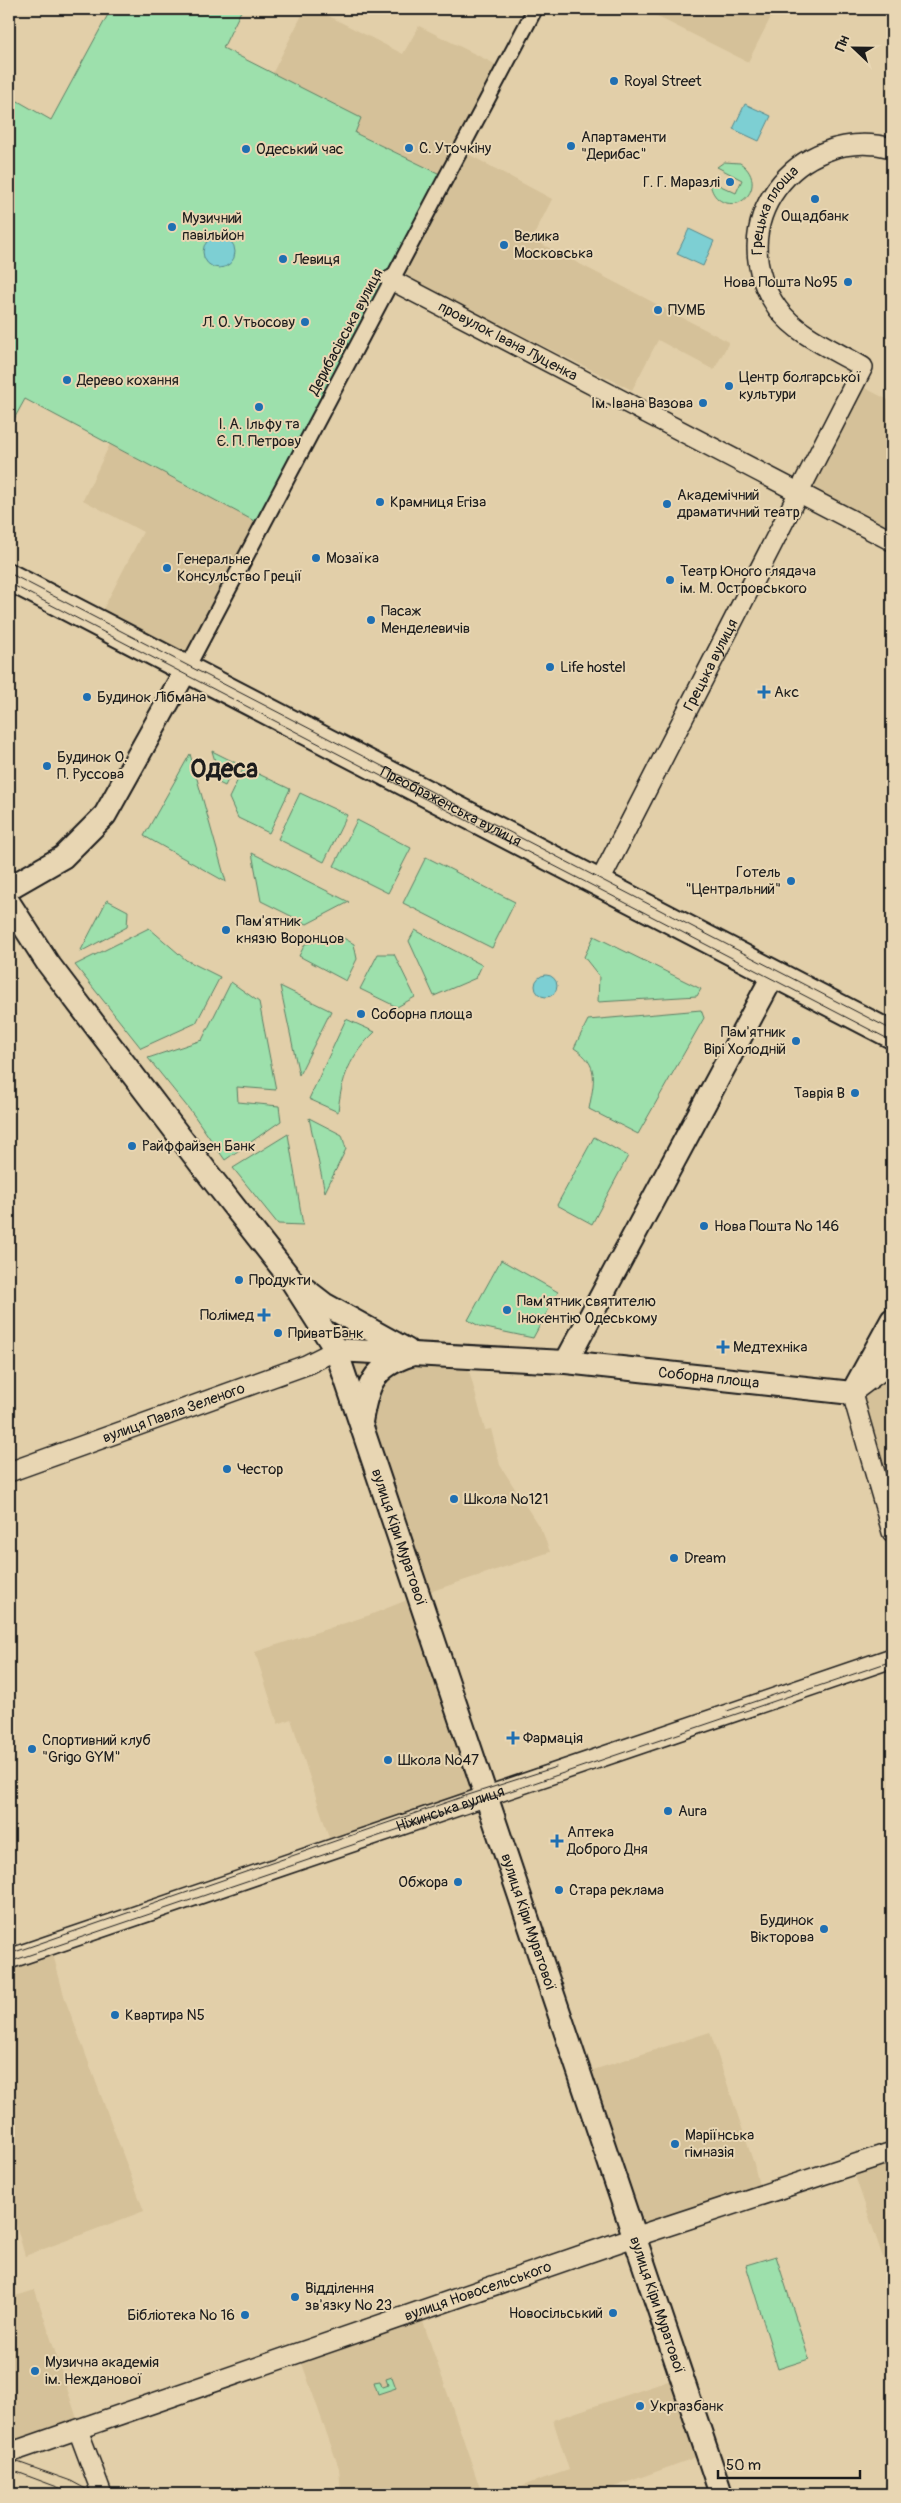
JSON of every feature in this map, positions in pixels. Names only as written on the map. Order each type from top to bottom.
[{"type":"main road","name":"Преображенська вулиця","points":[[9,577],[892,1035]]},
{"type":"street","name":"Дерибасівська вулиця","points":[[186,670],[535,9]]},
{"type":"street","name":"Грецька площа","points":[[863,366],[799,329],[779,310],[762,278],[758,259],[760,221],[768,201],[784,179],[809,158],[827,150],[846,146],[892,148]]},
{"type":"street","name":"провулок Івана Луценка","points":[[391,280],[892,541]]},
{"type":"street","name":"Грецька вулиця","points":[[599,884],[863,366]]},
{"type":"street","points":[[9,888],[64,857],[105,815],[186,670]]},
{"type":"street","name":"Соборна площа","points":[[9,903],[47,962],[211,1178],[290,1278],[336,1350],[566,1362],[852,1394]]},
{"type":"street","points":[[566,1362],[774,974]]},
{"type":"street","name":"Соборна площа","points":[[290,1278],[324,1304],[415,1354]]},
{"type":"street","points":[[892,1320],[852,1394],[892,1532]]},
{"type":"street","name":"вулиця Кіри Муратової","points":[[336,1350],[720,2494]]},
{"type":"street","name":"вулиця Павла Зеленого","points":[[9,1472],[306,1365],[336,1350]]},
{"type":"street","points":[[360,1423],[365,1398],[375,1377],[390,1361],[415,1354]]},
{"type":"street","points":[[852,1394],[892,1363]]},
{"type":"street","name":"Ніжинська вулиця","points":[[9,1959],[892,1658]]},
{"type":"street","name":"вулиця Новосельського","points":[[9,2453],[634,2237],[892,2152]]},
{"type":"street","points":[[78,2430],[102,2494]]},
{"type":"shaded area","points":[[305,9],[315,9],[403,54],[419,26],[499,66],[442,175],[355,133],[267,84]]},
{"type":"shaded area","points":[[642,9],[775,9],[748,62]]},
{"type":"shaded area","points":[[466,153],[552,199],[532,239],[729,342],[714,370],[658,340],[632,390],[404,277]]},
{"type":"shaded area","points":[[863,387],[892,402],[892,536],[809,493]]},
{"type":"shaded area","points":[[110,444],[256,522],[185,663],[98,619],[143,532],[83,500]]},
{"type":"shaded area","name":"Школа №121","points":[[338,1351],[466,1359],[485,1430],[491,1429],[500,1465],[543,1533],[550,1552],[420,1595]]},
{"type":"shaded area","points":[[892,1366],[892,1511],[853,1394]]},
{"type":"shaded area","name":"Школа №47","points":[[417,1596],[484,1795],[332,1847],[291,1719],[278,1724],[255,1652],[370,1615]]},
{"type":"shaded area","points":[[51,1947],[65,1999],[144,2211],[25,2256],[9,2200],[9,1962]]},
{"type":"shaded area","name":"Маріїнська гімназія","points":[[710,2032],[754,2164],[761,2195],[635,2236],[581,2074]]},
{"type":"shaded area","points":[[892,2154],[892,2284],[852,2167]]},
{"type":"shaded area","name":"Музична академія ім. Нежданової","points":[[35,2290],[80,2428],[9,2451],[9,2298]]},
{"type":"shaded area","points":[[420,2313],[482,2494],[341,2494],[339,2468],[299,2355]]},
{"type":"shaded area","points":[[680,2377],[702,2455],[595,2494],[507,2494],[530,2483],[569,2470],[553,2420]]},
{"type":"green space","points":[[111,9],[242,9],[223,48],[361,118],[355,133],[442,175],[256,522],[25,399],[9,428],[9,96],[51,120]]},
{"type":"green space","points":[[724,162],[740,163],[746,168],[752,178],[751,190],[738,203],[722,202],[715,196],[711,187],[710,181],[736,193],[742,180],[717,167]]},
{"type":"green space","points":[[212,751],[236,763],[225,786],[215,781],[218,771]]},
{"type":"green space","points":[[190,754],[226,882],[144,836]]},
{"type":"green space","points":[[244,767],[290,789],[269,833],[238,818],[229,798]]},
{"type":"green space","points":[[300,793],[347,815],[324,862],[278,839]]},
{"type":"green space","points":[[357,820],[411,848],[388,893],[334,866]]},
{"type":"green space","points":[[252,853],[349,902],[307,924],[261,901]]},
{"type":"green space","points":[[426,857],[515,902],[492,948],[403,903]]},
{"type":"green space","points":[[107,900],[128,911],[127,927],[80,952]]},
{"type":"green space","points":[[149,928],[186,960],[220,977],[196,1023],[141,1048],[75,965]]},
{"type":"green space","points":[[415,930],[482,965],[476,978],[434,996],[409,941]]},
{"type":"green space","points":[[340,936],[354,944],[357,959],[346,981],[299,956],[305,944]]},
{"type":"green space","points":[[594,936],[701,989],[697,996],[598,1002],[599,976],[584,957]]},
{"type":"green space","points":[[378,954],[394,954],[415,997],[397,1007],[360,989]]},
{"type":"green space","points":[[231,982],[259,1002],[276,1090],[237,1087],[238,1102],[279,1106],[281,1121],[225,1160],[193,1114],[148,1058],[202,1040]]},
{"type":"green space","points":[[280,986],[331,1011],[299,1075]]},
{"type":"green space","points":[[701,1010],[704,1018],[638,1134],[589,1109],[593,1074],[588,1061],[574,1048],[588,1020]]},
{"type":"green space","points":[[346,1019],[375,1032],[359,1050],[348,1068],[339,1100],[338,1112],[309,1099]]},
{"type":"green space","points":[[309,1118],[342,1135],[346,1149],[325,1192]]},
{"type":"green space","points":[[288,1134],[303,1225],[278,1224],[233,1168]]},
{"type":"green space","points":[[594,1137],[628,1156],[592,1224],[557,1205]]},
{"type":"green space","points":[[501,1260],[558,1292],[533,1338],[481,1327],[468,1320]]},
{"type":"green space","points":[[776,2256],[809,2359],[778,2369],[746,2265]]},
{"type":"green space","points":[[392,2377],[396,2388],[378,2394],[374,2382],[380,2381],[382,2387],[388,2385],[386,2379]]},
{"type":"water","points":[[745,104],[771,116],[759,141],[733,129]]},
{"type":"water","points":[[689,229],[714,241],[703,266],[677,254]]},
{"type":"water","points":[[219,236],[225,237],[230,241],[234,246],[234,258],[230,263],[225,267],[219,268],[213,267],[208,263],[204,258],[203,252],[204,246],[208,241],[213,237]]},
{"type":"water","points":[[546,975],[554,978],[557,986],[554,994],[546,997],[538,994],[535,986],[538,978]]},
{"type":"tram line","points":[[9,573],[892,1030]]},
{"type":"tram line","points":[[9,583],[892,1041]]},
{"type":"tram line","points":[[9,1962],[892,1661]]},
{"type":"tram line","points":[[727,1711],[791,1689]]},
{"type":"tram line","points":[[9,1954],[462,1797],[556,1767]]},
{"type":"tram line","points":[[9,2459],[71,2481],[95,2494]]},
{"type":"tram line","points":[[9,2469],[76,2494]]},
{"type":"place","name":"Royal Street","points":[[614,81]]},
{"type":"place","name":"Апартаменти \"Дерибас\"","points":[[571,146]]},
{"type":"place","name":"С. Уточкіну","points":[[409,148]]},
{"type":"place","name":"Одеський час","points":[[246,149]]},
{"type":"place","name":"Г. Г. Маразлі","points":[[730,182]]},
{"type":"place","name":"Ощадбанк","points":[[815,199]]},
{"type":"place","name":"Музичний павільйон","points":[[172,227]]},
{"type":"place","name":"Велика Московська","points":[[504,245]]},
{"type":"place","name":"Левиця","points":[[283,259]]},
{"type":"place","name":"Нова Пошта №95","points":[[848,282]]},
{"type":"place","name":"ПУМБ","points":[[658,310]]},
{"type":"place","name":"Л. О. Утьосову","points":[[305,322]]},
{"type":"place","name":"Дерево кохання","points":[[67,380]]},
{"type":"place","name":"Центр болгарської культури","points":[[729,386]]},
{"type":"place","name":"Ім. Івана Вазова","points":[[703,403]]},
{"type":"place","name":"І. А. Ільфу та Є. П. Петрову","points":[[259,407]]},
{"type":"place","name":"Крамниця Егіза","points":[[380,502]]},
{"type":"place","name":"Академічний драматичний театр","points":[[667,504]]},
{"type":"place","name":"Мозаїка","points":[[316,558]]},
{"type":"place","name":"Генеральне Консульство Греції","points":[[167,568]]},
{"type":"place","name":"Театр Юного глядача ім. М. Островського","points":[[670,580]]},
{"type":"place","name":"Пасаж Менделевичів","points":[[371,620]]},
{"type":"place","name":"Life hostel","points":[[550,667]]},
{"type":"place","name":"Акс","points":[[764,692]]},
{"type":"place","name":"Будинок Лібмана","points":[[87,697]]},
{"type":"place","name":"Будинок О. П. Руссова","points":[[47,766]]},
{"type":"place","name":"Готель \"Центральний\"","points":[[791,881]]},
{"type":"place","name":"Пам'ятник князю Воронцов","points":[[226,930]]},
{"type":"place","name":"Соборна площа","points":[[361,1014]]},
{"type":"place","name":"Пам'ятник Вірі Холодній","points":[[796,1041]]},
{"type":"place","name":"Таврія В","points":[[855,1093]]},
{"type":"place","name":"Райффайзен Банк","points":[[132,1146]]},
{"type":"place","name":"Нова Пошта № 146","points":[[704,1226]]},
{"type":"place","name":"Продукти","points":[[239,1280]]},
{"type":"place","name":"Пам'ятник святителю Інокентію Одеському","points":[[507,1310]]},
{"type":"place","name":"Полімед","points":[[264,1315]]},
{"type":"place","name":"ПриватБанк","points":[[278,1333]]},
{"type":"place","name":"Медтехніка","points":[[723,1347]]},
{"type":"place","name":"Честор","points":[[227,1469]]},
{"type":"place","name":"Школа №121","points":[[454,1499]]},
{"type":"place","name":"Dream","points":[[674,1558]]},
{"type":"place","name":"Фармація","points":[[513,1738]]},
{"type":"place","name":"Спортивний клуб \"Grigo GYM\"","points":[[32,1749]]},
{"type":"place","name":"Школа №47","points":[[388,1760]]},
{"type":"place","name":"Aura","points":[[668,1811]]},
{"type":"place","name":"Аптека Доброго Дня","points":[[557,1841]]},
{"type":"place","name":"Обжора","points":[[458,1882]]},
{"type":"place","name":"Стара реклама","points":[[559,1890]]},
{"type":"place","name":"Будинок Вікторова","points":[[824,1929]]},
{"type":"place","name":"Квартира N5","points":[[115,2015]]},
{"type":"place","name":"Маріїнська гімназія","points":[[675,2144]]},
{"type":"place","name":"Відділення зв'язку № 23","points":[[295,2297]]},
{"type":"place","name":"Новосільський","points":[[613,2313]]},
{"type":"place","name":"Бібліотека № 16","points":[[245,2315]]},
{"type":"place","name":"Музична академія ім. Нежданової","points":[[35,2371]]},
{"type":"place","name":"Укргазбанк","points":[[640,2406]]},
{"type":"district","name":"Одеса","points":[[224,769]]}]
